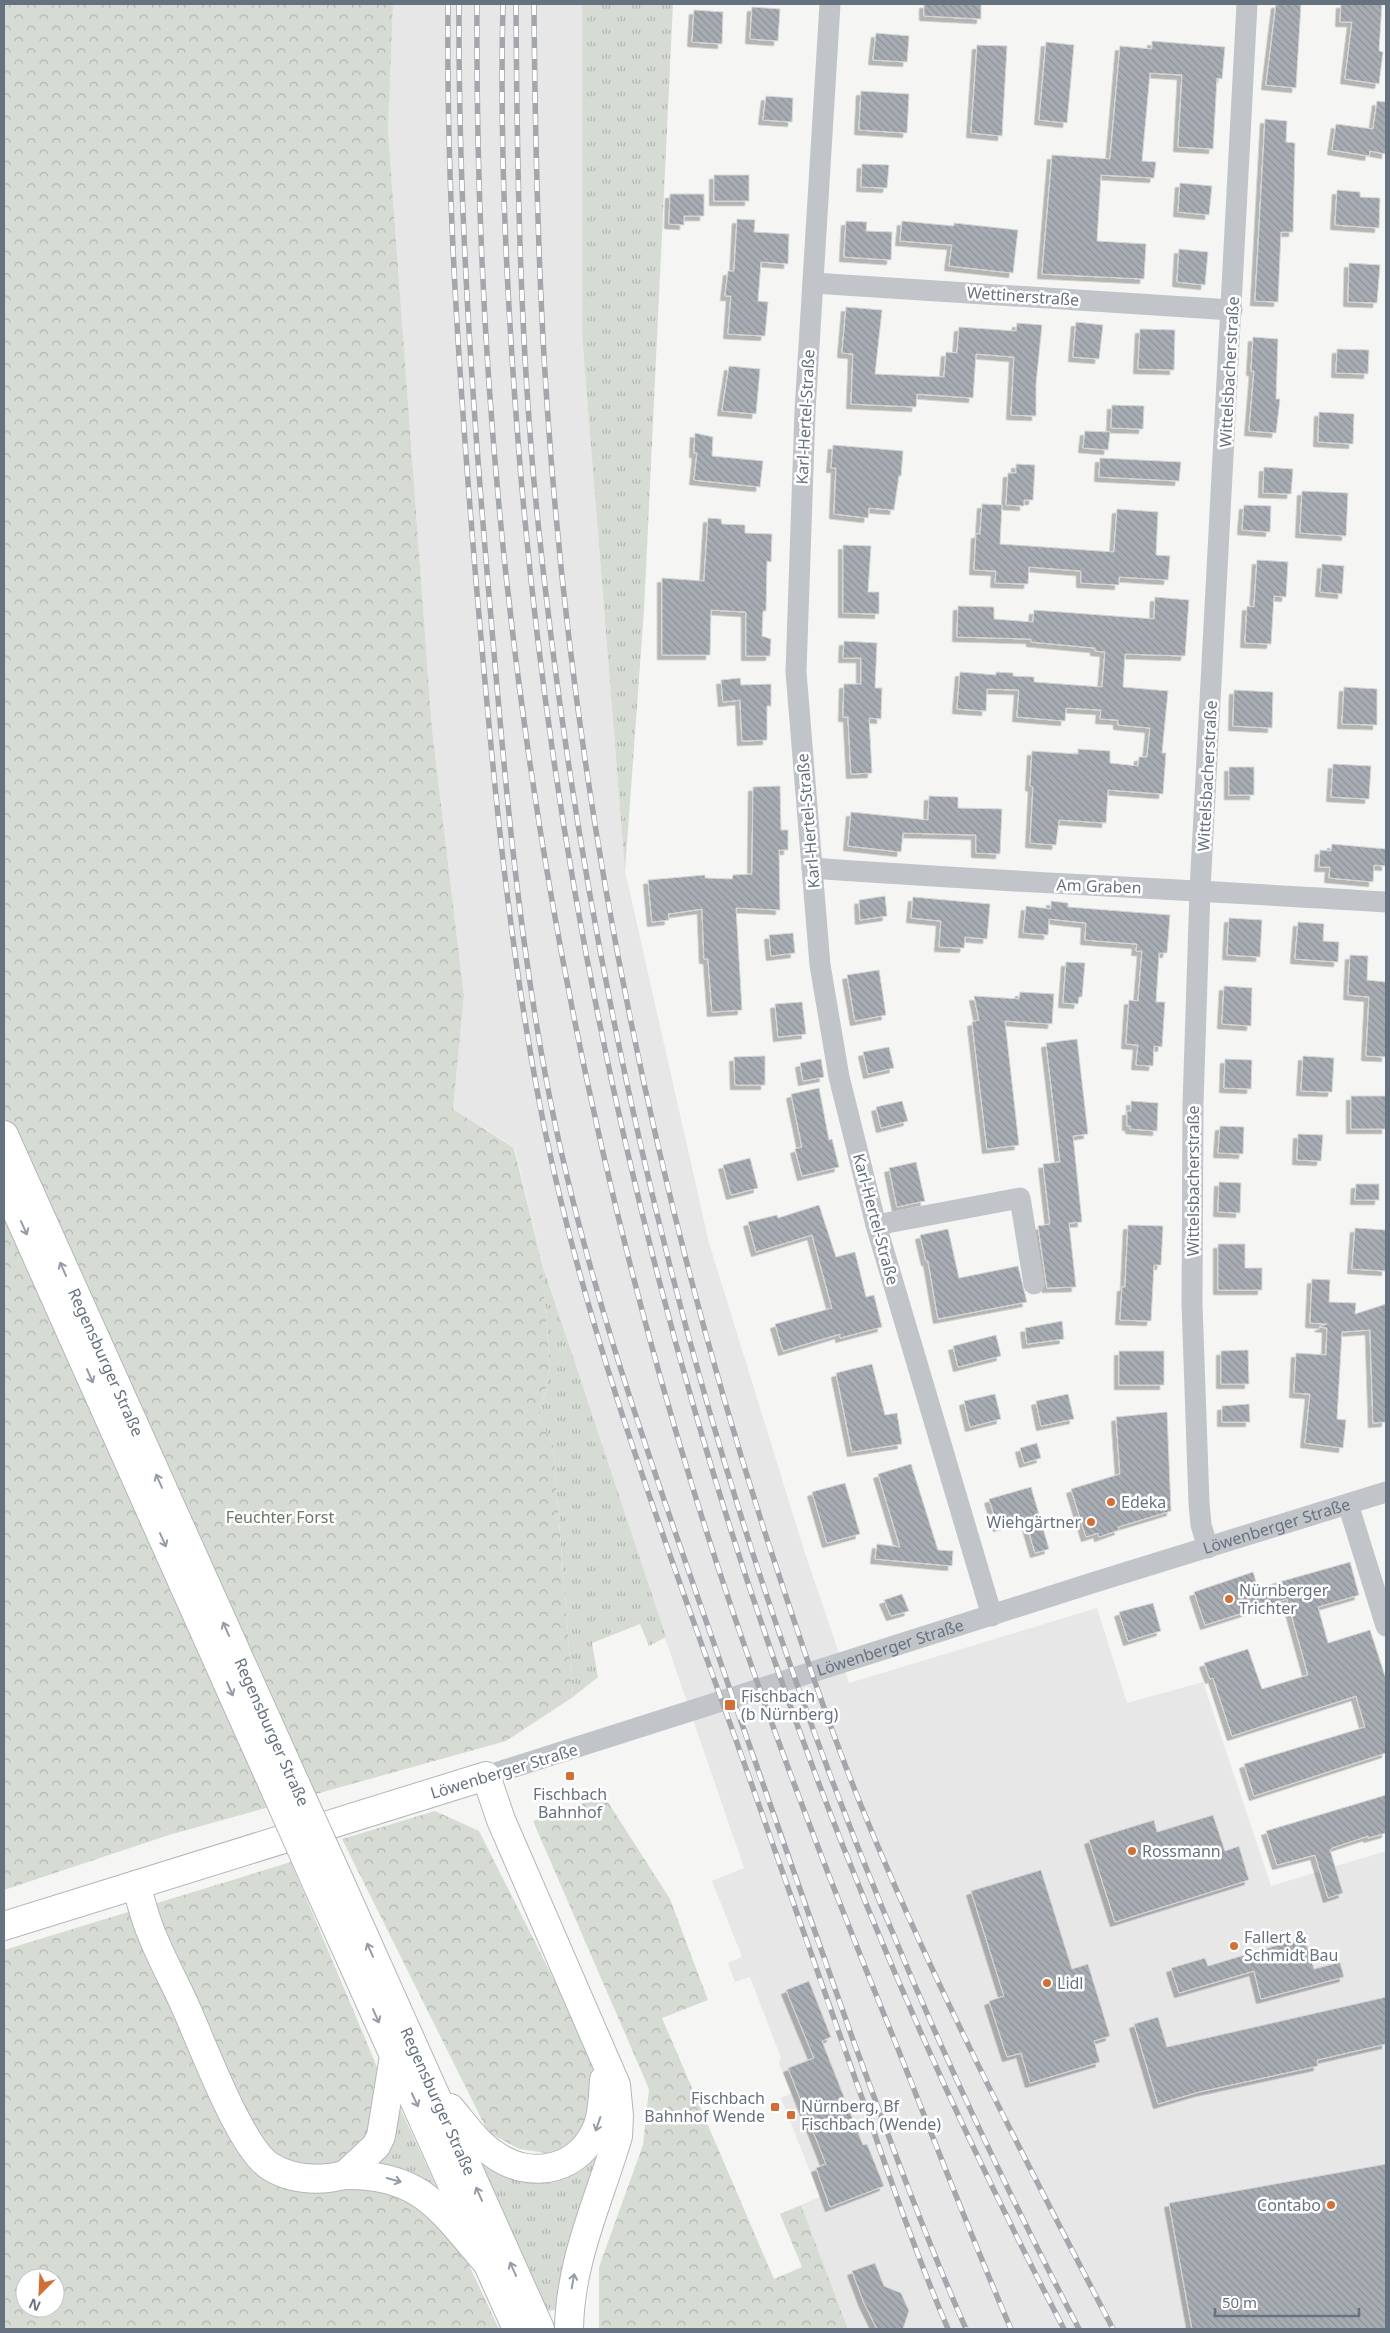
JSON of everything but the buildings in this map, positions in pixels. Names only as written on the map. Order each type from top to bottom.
[{"type":"main road","name":"Regensburger Straße","points":[[4,1135],[286,1789]]},
{"type":"main road","name":"Regensburger Straße","points":[[4,1183],[326,1877],[432,2089],[540,2329]]},
{"type":"main road","name":"Löwenberger Straße","points":[[4,1926],[486,1776]]},
{"type":"main road","points":[[486,1776],[501,1820],[616,2085],[619,2116],[618,2136],[578,2257],[570,2300],[569,2329]]},
{"type":"main road","name":"Regensburger Straße","points":[[326,1877],[394,2056],[517,2329]]},
{"type":"main road","points":[[136,1885],[152,1935],[245,2138],[256,2154],[270,2167],[288,2175],[308,2179],[346,2174],[389,2179],[417,2190],[444,2214],[488,2264]]},
{"type":"main road","points":[[346,2174],[376,2146],[381,2136],[394,2056]]},
{"type":"main road","points":[[432,2089],[486,2149],[494,2155],[519,2168],[546,2170],[564,2164],[578,2155],[594,2134],[601,2115],[605,2059]]},
{"type":"street","name":"Karl-Hertel-Straße","points":[[830,4],[800,520],[796,672],[820,964],[839,1077],[876,1225],[992,1616]]},
{"type":"street","name":"Wittelsbacherstraße","points":[[1208,1548],[1200,1525],[1192,1304],[1193,1104],[1200,890],[1247,4]]},
{"type":"street","name":"Wettinerstraße","points":[[813,283],[1232,310]]},
{"type":"street","name":"Am Graben","points":[[812,868],[1008,882],[1200,890],[1386,902]]},
{"type":"street","points":[[876,1225],[1020,1198],[1034,1284]]},
{"type":"street","name":"Löwenberger Straße","points":[[486,1776],[1386,1492]]},
{"type":"street","points":[[1348,1504],[1386,1626]]},
{"type":"shaded area","points":[[393,4],[582,4],[582,335],[625,871],[709,1243],[804,1550],[849,1683],[1097,1608],[1127,1703],[1203,1682],[1271,1886],[1386,1851],[1386,2329],[848,2329],[801,2205],[820,2197],[781,2098],[791,2093],[779,2063],[781,2058],[750,1977],[735,1982],[728,1963],[742,1957],[712,1881],[744,1868],[654,1606],[542,1264],[515,1148],[453,1109],[464,996],[432,729],[388,131]]},
{"type":"green space","name":"Feuchter Forst","points":[[4,4],[393,4],[388,131],[432,729],[464,996],[453,1109],[514,1148],[542,1264],[550,1368],[539,1419],[553,1445],[573,1697],[506,1741],[169,1835],[4,1890]]},
{"type":"green space","points":[[582,4],[673,4],[644,610],[625,871],[582,335]]},
{"type":"green space","points":[[542,1264],[666,1637],[649,1646],[640,1624],[592,1643],[598,1677],[573,1697],[553,1445],[539,1419],[550,1368]]},
{"type":"green space","points":[[604,1796],[670,1899],[708,2000],[662,2018],[774,2279],[802,2267],[780,2214],[801,2205],[848,2329],[599,2329],[599,2267],[643,2145],[649,2089],[533,1821]]},
{"type":"green space","points":[[435,1811],[479,1831],[593,2057],[592,2112],[579,2138],[553,2154],[519,2149],[488,2132],[342,1839]]},
{"type":"green space","points":[[291,1862],[380,2074],[382,2101],[350,2186],[405,2190],[462,2250],[499,2329],[4,2329],[4,1950]]},
{"type":"green space","points":[[396,2107],[400,2108],[436,2186],[432,2189],[371,2167]]},
{"type":"green space","points":[[461,2124],[501,2166],[602,2141],[559,2309],[548,2311],[543,2307]]},
{"type":"railway","points":[[448,4],[449,149],[455,293],[476,581],[488,719],[511,926],[532,1063],[545,1131],[564,1213],[586,1294],[636,1456],[896,2196],[948,2329]]},
{"type":"railway","points":[[459,4],[461,158],[468,311],[478,464],[501,732],[512,846],[535,1016],[562,1154],[604,1314],[654,1472],[852,2037],[921,2221],[966,2329]]},
{"type":"railway","points":[[477,4],[479,191],[489,378],[505,565],[528,751],[558,936],[596,1120],[640,1302],[691,1482],[762,1697],[842,1909],[967,2224],[1011,2329]]},
{"type":"railway","points":[[503,4],[503,172],[511,341],[519,453],[545,698],[584,940],[634,1181],[697,1418],[772,1653],[858,1883],[955,2108],[1064,2329]]},
{"type":"railway","points":[[516,4],[520,259],[531,450],[537,513],[567,751],[607,986],[658,1219],[720,1448],[793,1673],[877,1895],[973,2114],[1079,2329]]},
{"type":"railway","points":[[534,4],[538,211],[548,418],[560,560],[577,702],[598,844],[624,985],[653,1125],[687,1264],[725,1402],[767,1539],[823,1704],[860,1803],[948,2003],[1113,2329]]},
{"type":"place","name":"Edeka","points":[[1111,1502]]},
{"type":"place","name":"Wiehgärtner","points":[[1091,1522]]},
{"type":"place","name":"Nürnberger Trichter","points":[[1229,1599]]},
{"type":"place","name":"Fischbach (b Nürnberg)","points":[[730,1705]]},
{"type":"place","name":"Fischbach Bahnhof","points":[[570,1776]]},
{"type":"place","name":"Rossmann","points":[[1132,1851]]},
{"type":"place","name":"Fallert & Schmidt Bau","points":[[1234,1946]]},
{"type":"place","name":"Lidl","points":[[1047,1983]]},
{"type":"place","name":"Fischbach Bahnhof Wende","points":[[775,2107]]},
{"type":"place","name":"Nürnberg, Bf Fischbach (Wende)","points":[[791,2115]]},
{"type":"place","name":"Contabo","points":[[1331,2205]]}]
